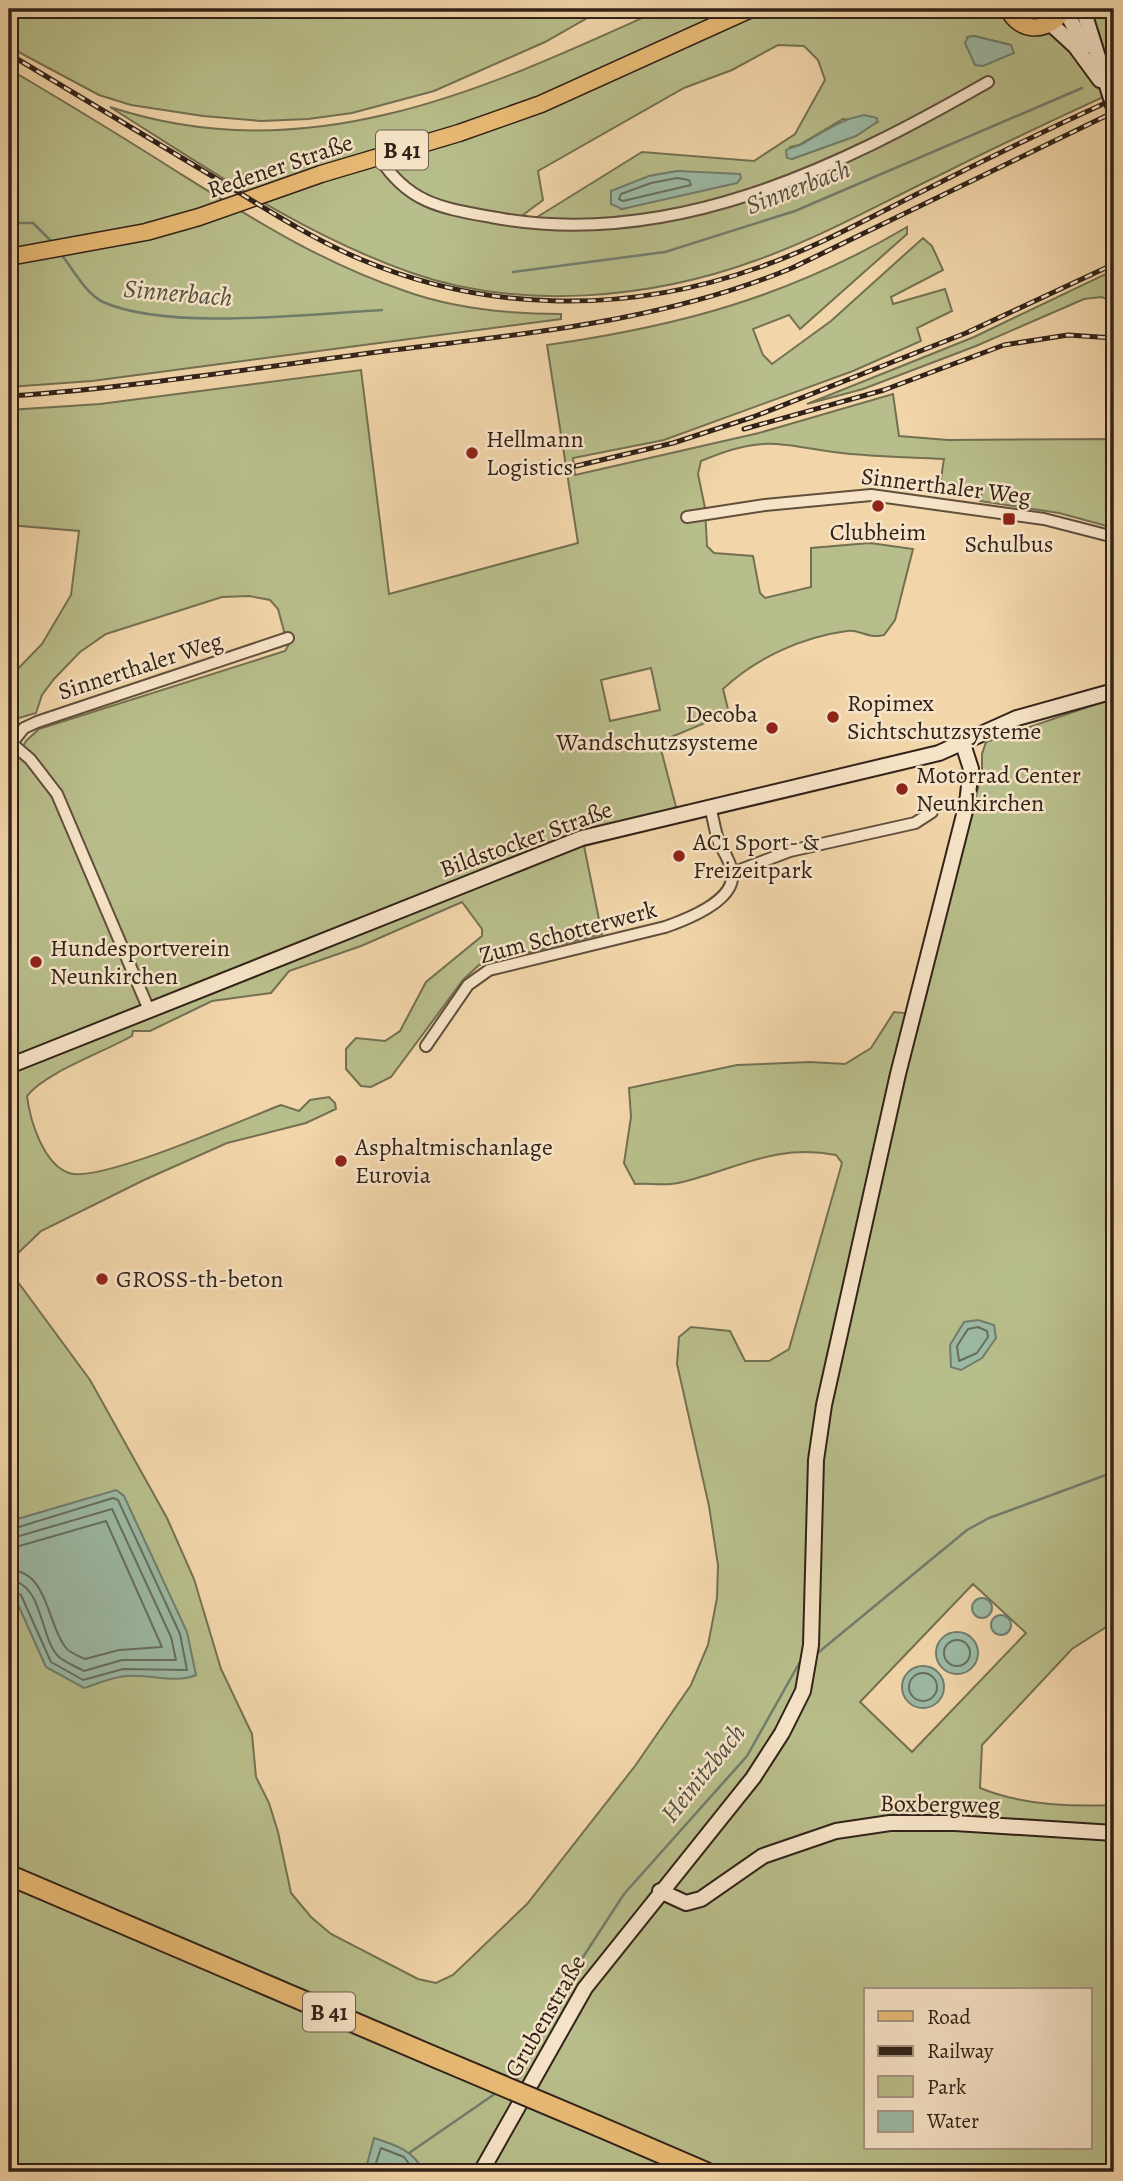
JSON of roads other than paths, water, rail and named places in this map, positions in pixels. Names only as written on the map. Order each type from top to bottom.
[{"type":"highway","name":"B 41","points":[[9,1875],[705,2172]]},
{"type":"main road","name":"Redener Straße","points":[[9,257],[146,232],[219,211],[321,174],[541,104],[751,9]]},
{"type":"main road","points":[[1005,10],[1021,24],[1029,27],[1051,24],[1064,9]]},
{"type":"street","points":[[1064,9],[1098,77]]},
{"type":"street","points":[[1083,9],[1114,108]]},
{"type":"street","points":[[1051,24],[1075,46],[1108,93]]},
{"type":"street","points":[[380,157],[390,174],[406,190],[446,209],[521,223],[597,226],[650,221],[714,206],[785,182],[922,120],[988,82]]},
{"type":"street","name":"Sinnerthaler Weg","points":[[687,517],[765,505],[871,495],[1044,519],[1114,537]]},
{"type":"street","name":"Sinnerthaler Weg","points":[[10,742],[24,728],[37,722],[288,638]]},
{"type":"street","name":"Bildstocker Straße","points":[[9,1066],[293,956],[548,850],[639,822],[897,764],[963,744],[1017,718],[1114,691]]},
{"type":"street","points":[[10,742],[42,774],[62,804],[149,1010]]},
{"type":"street","name":"Grubenstraße","points":[[481,2172],[585,1988],[753,1778],[782,1733],[803,1691],[811,1645],[816,1460],[824,1405],[898,1074],[967,803],[971,769],[963,744]]},
{"type":"street","points":[[710,806],[719,842],[732,873],[790,851],[915,823],[933,812]]},
{"type":"street","name":"Zum Schotterwerk","points":[[426,1046],[468,985],[478,976],[489,970],[642,934],[693,917],[725,893],[732,883],[732,873]]},
{"type":"street","name":"Boxbergweg","points":[[660,1891],[687,1903],[701,1899],[763,1856],[805,1840],[862,1826],[926,1822],[1114,1833]]},
{"type":"water","points":[[968,37],[1011,45],[1014,53],[983,66],[975,65],[965,43]]},
{"type":"water","points":[[864,115],[877,118],[877,122],[856,136],[792,159],[787,158],[786,150],[839,123]]},
{"type":"water","points":[[678,171],[740,174],[741,178],[737,183],[622,209],[611,204],[611,191],[649,176]]},
{"type":"water","points":[[978,1320],[994,1325],[996,1338],[982,1358],[961,1370],[951,1367],[950,1345],[964,1322]]},
{"type":"water","points":[[116,1490],[124,1496],[187,1632],[196,1675],[180,1679],[126,1676],[84,1688],[46,1667],[15,1598],[9,1595],[9,1525],[14,1520]]},
{"type":"water","points":[[982,1598],[989,1601],[992,1608],[989,1615],[982,1618],[975,1615],[972,1608],[975,1601]]},
{"type":"water","points":[[1001,1615],[1008,1618],[1011,1625],[1008,1632],[1001,1635],[994,1632],[991,1625],[994,1618]]},
{"type":"water","points":[[957,1632],[972,1638],[978,1653],[972,1668],[957,1674],[942,1668],[936,1653],[942,1638]]},
{"type":"water","points":[[923,1666],[938,1672],[944,1687],[938,1702],[923,1708],[908,1702],[902,1687],[908,1672]]},
{"type":"water","points":[[374,2138],[409,2154],[423,2172],[365,2172]]},
{"type":"waterway","name":"Sinnerbach","points":[[513,272],[665,252],[795,211],[1082,88]]},
{"type":"waterway","name":"Sinnerbach","points":[[9,223],[33,223],[53,243]]},
{"type":"waterway","name":"Sinnerbach","points":[[61,254],[85,287],[97,298],[131,311],[164,316],[240,318],[382,310]]},
{"type":"waterway","name":"Heinitzbach","points":[[814,1656],[967,1530],[989,1518],[1114,1472]]},
{"type":"waterway","name":"Heinitzbach","points":[[513,2081],[521,2076],[572,1974],[624,1894],[747,1756],[801,1660]]},
{"type":"waterway","name":"Heinitzbach","points":[[409,2153],[499,2091]]},
{"type":"railway","points":[[9,54],[284,220],[360,259],[408,277],[458,290],[508,298],[558,301],[608,300],[658,294],[757,268],[819,243],[990,157],[1114,99]]},
{"type":"railway","points":[[9,396],[147,383],[536,332],[691,302],[792,268],[1114,112]]},
{"type":"railway","points":[[576,466],[673,443],[753,417],[966,333],[1114,264]]},
{"type":"railway","points":[[744,429],[884,390],[1004,345],[1068,335],[1114,338]]},
{"type":"place","name":"Hellmann Logistics","points":[[472,453]]},
{"type":"place","name":"Clubheim","points":[[878,506]]},
{"type":"place","name":"Schulbus","points":[[1009,519]]},
{"type":"place","name":"Ropimex Sichtschutzsysteme","points":[[833,717]]},
{"type":"place","name":"Decoba Wandschutzsysteme","points":[[772,728]]},
{"type":"place","name":"Motorrad Center Neunkirchen","points":[[902,789]]},
{"type":"place","name":"AC1 Sport- & Freizeitpark","points":[[679,856]]},
{"type":"place","name":"Hundesportverein Neunkirchen","points":[[36,962]]},
{"type":"place","name":"Asphaltmischanlage Eurovia","points":[[341,1161]]},
{"type":"place","name":"GROSS-th-beton","points":[[102,1279]]}]
